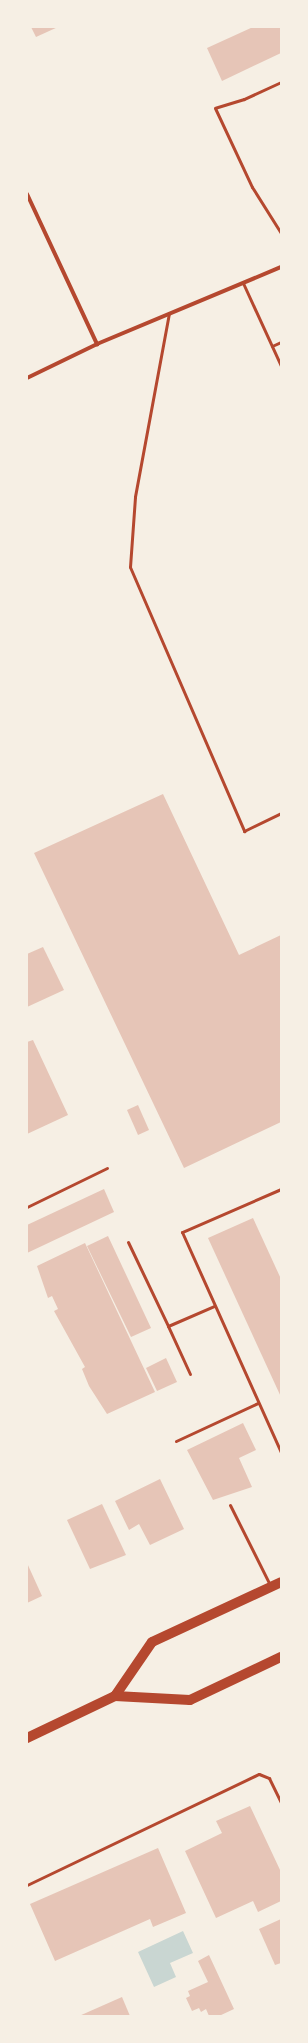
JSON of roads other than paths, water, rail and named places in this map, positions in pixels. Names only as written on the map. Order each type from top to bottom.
[{"type":"main road","points":[[115,1696],[152,1642],[281,1582]]},
{"type":"main road","points":[[27,1738],[115,1696],[190,1700],[281,1657]]},
{"type":"street","points":[[27,194],[97,344]]},
{"type":"street","points":[[27,378],[97,344],[281,266]]},
{"type":"lane","points":[[281,82],[244,100],[215,108],[252,187],[281,233]]},
{"type":"lane","points":[[243,283],[281,366]]},
{"type":"lane","points":[[169,313],[135,497],[130,567],[244,831],[281,813]]},
{"type":"lane","points":[[272,346],[281,342]]},
{"type":"lane","points":[[27,1207],[106,1168]]},
{"type":"lane","points":[[281,1189],[182,1232],[281,1452]]},
{"type":"lane","points":[[128,1242],[190,1374]]},
{"type":"lane","points":[[168,1326],[214,1306]]},
{"type":"lane","points":[[176,1441],[258,1403]]},
{"type":"lane","points":[[230,1505],[271,1587]]},
{"type":"lane","points":[[27,1885],[259,1774],[269,1778],[281,1803]]}]
